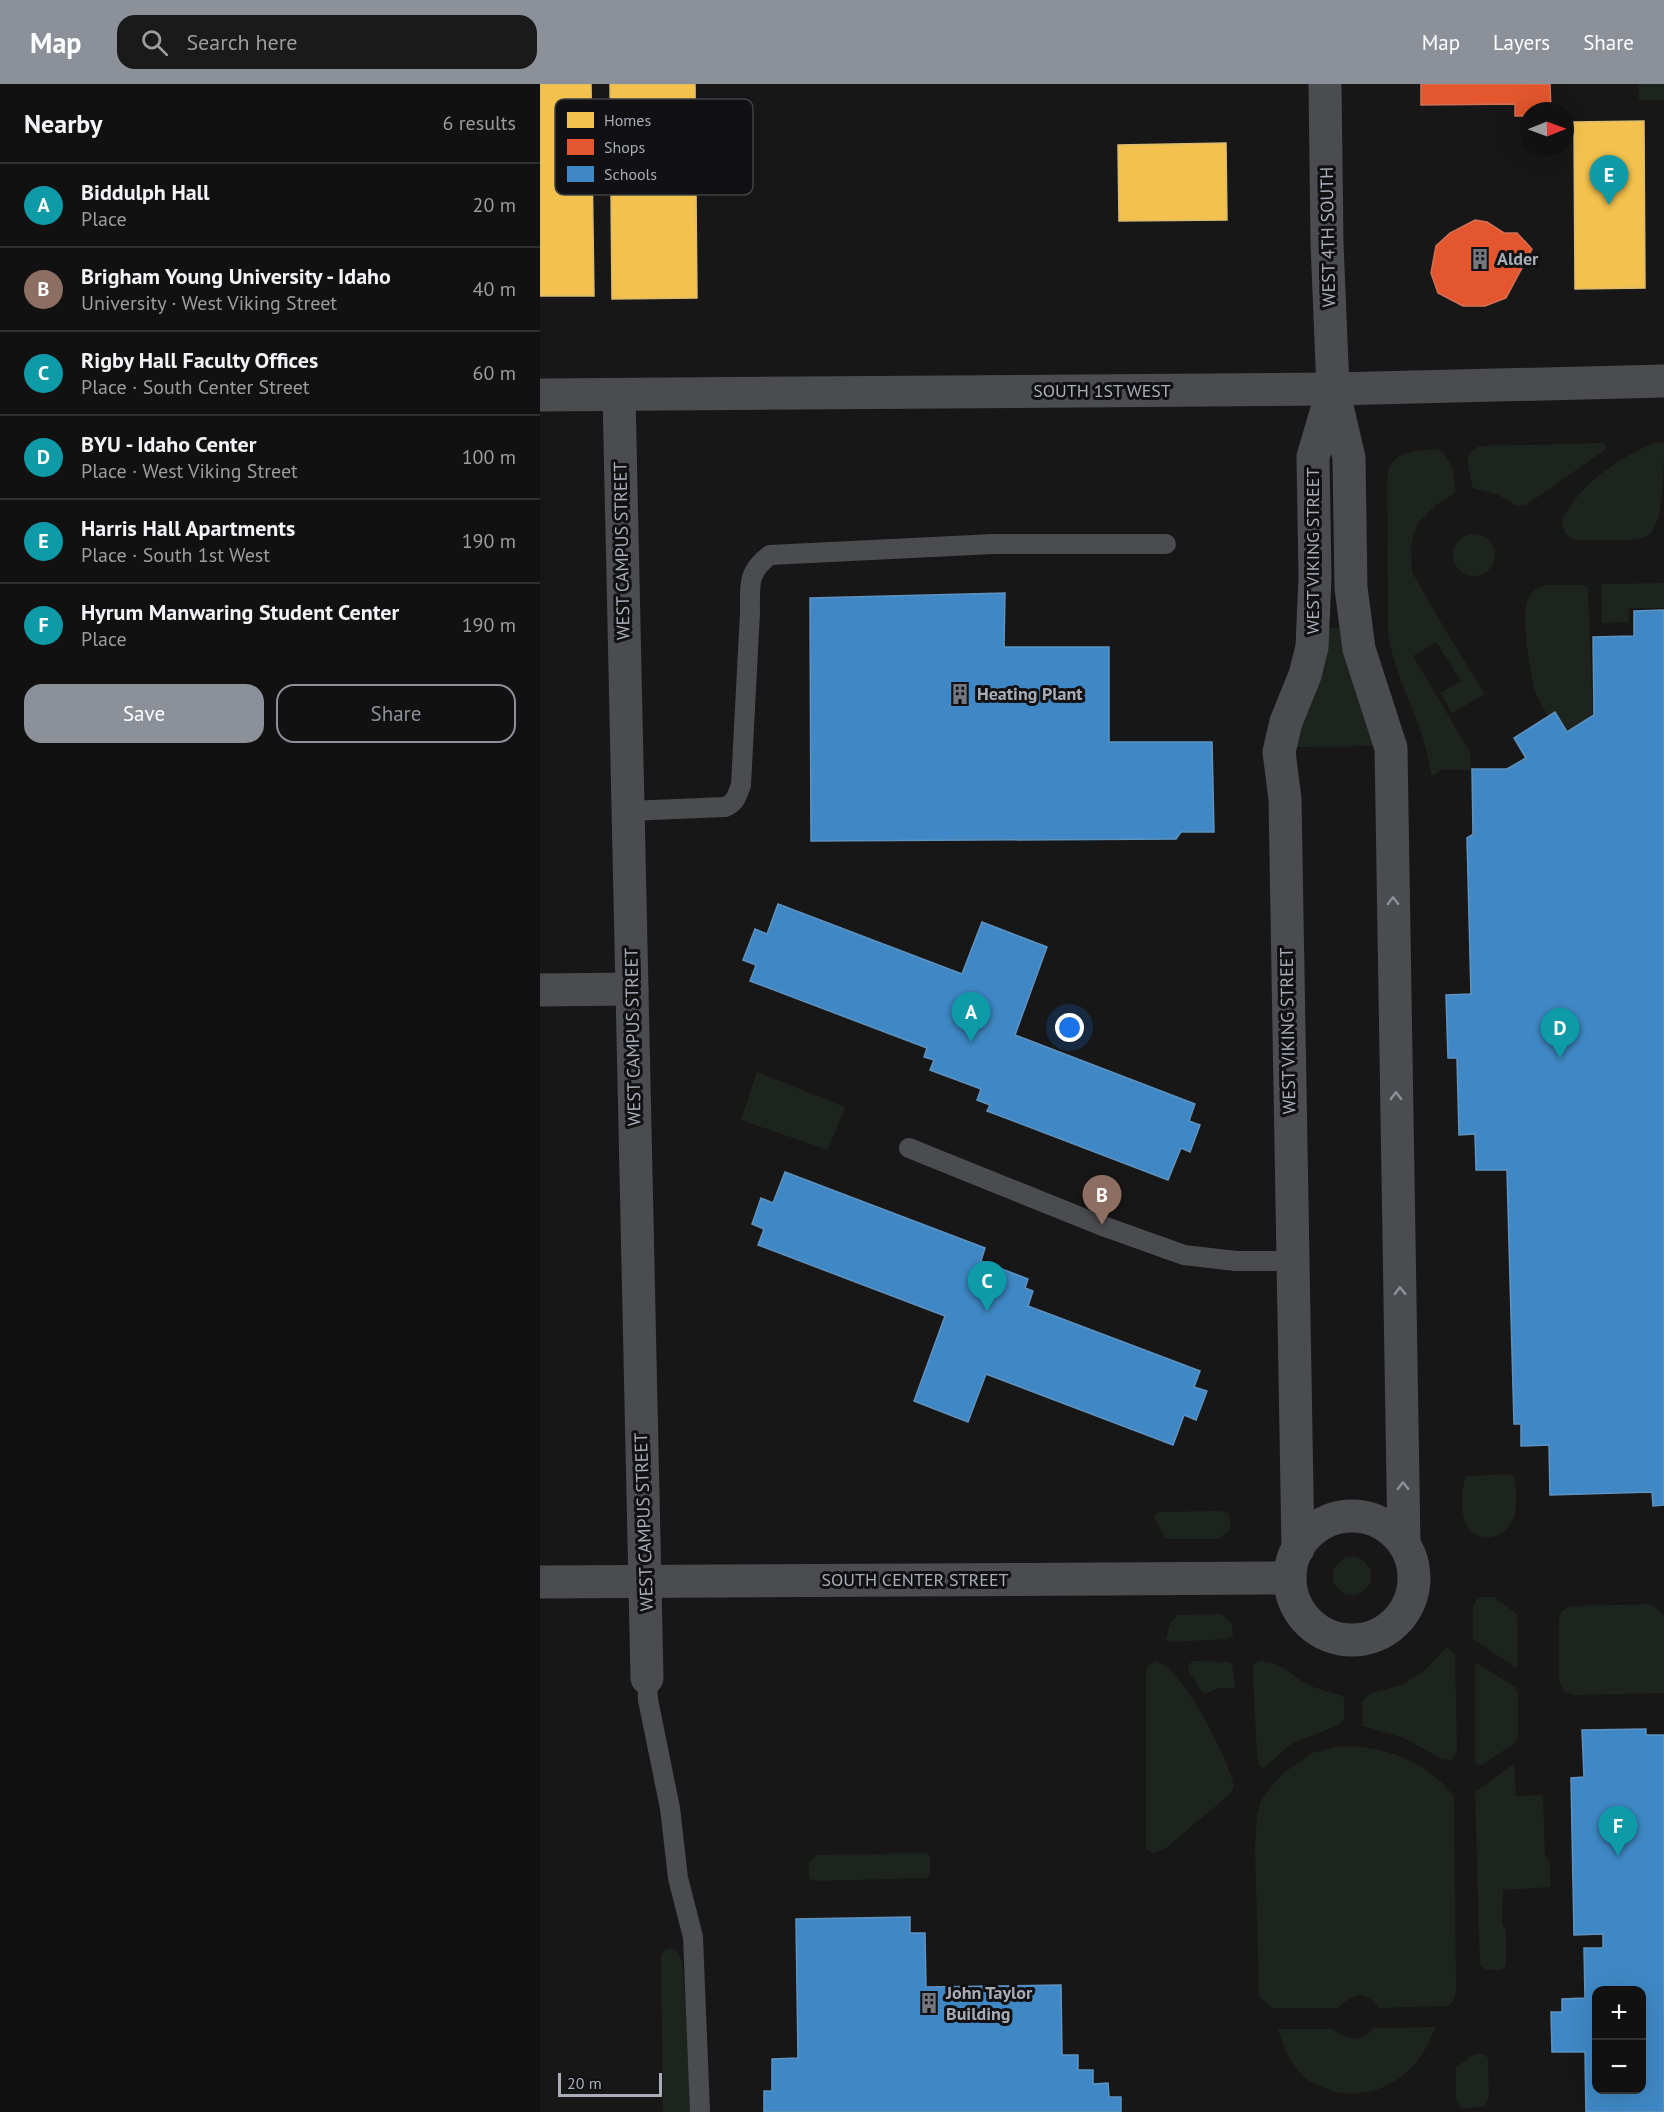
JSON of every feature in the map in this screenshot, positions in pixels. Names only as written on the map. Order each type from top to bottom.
[{"type":"street","name":"WEST 4TH SOUTH","points":[[1325,84],[1327,243],[1333,389]]},
{"type":"street","name":"SOUTH 1ST WEST","points":[[540,395],[1333,389],[1664,381]]},
{"type":"street","name":"WEST VIKING STREET","points":[[1294,1563],[1285,799],[1280,752],[1286,722],[1305,675],[1312,647],[1315,577],[1313,458],[1333,389]]},
{"type":"street","name":"WEST VIKING STREET","points":[[1333,389],[1349,458],[1351,588],[1359,649],[1391,748],[1404,1544]]},
{"type":"street","name":"WEST CAMPUS STREET","points":[[619,395],[647,1678]]},
{"type":"street","points":[[540,990],[632,989]]},
{"type":"street","points":[[1342,1517],[1363,1517],[1382,1524],[1398,1535],[1404,1544],[1414,1573],[1412,1593],[1405,1611],[1391,1627],[1374,1636],[1354,1640],[1335,1638],[1317,1629],[1303,1615],[1293,1598],[1294,1563],[1307,1534],[1323,1524],[1342,1517]]},
{"type":"street","name":"SOUTH CENTER STREET","points":[[540,1582],[645,1582],[1294,1563]]},
{"type":"lane","points":[[628,811],[725,807],[733,804],[737,797],[741,785],[750,587],[757,565],[770,555],[993,544],[1166,544]]},
{"type":"lane","points":[[909,1148],[1100,1225],[1184,1255],[1236,1261],[1292,1261]]},
{"type":"lane","points":[[647,1678],[648,1700],[670,1808],[678,1878],[693,1937],[700,2112]]},
{"type":"shaded area","points":[[1639,84],[1664,84],[1664,100],[1639,100]]},
{"type":"shaded area","points":[[1656,442],[1664,443],[1663,479],[1658,519],[1649,535],[1642,538],[1602,541],[1574,540],[1567,535],[1562,525],[1563,518],[1588,485],[1620,460]]},
{"type":"shaded area","points":[[1603,443],[1606,449],[1526,505],[1516,506],[1499,495],[1473,488],[1467,461],[1469,454],[1479,446]]},
{"type":"shaded area","points":[[1437,449],[1450,463],[1455,493],[1436,505],[1419,522],[1411,547],[1412,572],[1485,694],[1452,713],[1440,693],[1461,681],[1436,642],[1413,656],[1470,752],[1471,770],[1441,770],[1432,776],[1421,732],[1397,669],[1388,634],[1387,479],[1389,469],[1398,457],[1411,452]]},
{"type":"shaded area","points":[[1474,534],[1489,540],[1495,555],[1489,570],[1474,576],[1459,570],[1453,555],[1459,540]]},
{"type":"shaded area","points":[[1664,583],[1664,608],[1629,608],[1629,622],[1602,623],[1601,584]]},
{"type":"shaded area","points":[[1547,585],[1583,585],[1588,588],[1593,719],[1565,736],[1549,716],[1536,694],[1527,645],[1526,605],[1532,592]]},
{"type":"shaded area","points":[[1340,628],[1343,636],[1376,746],[1295,747],[1329,629]]},
{"type":"shaded area","points":[[757,1072],[845,1107],[828,1150],[741,1120]]},
{"type":"shaded area","points":[[1509,1474],[1514,1476],[1516,1490],[1516,1509],[1513,1520],[1509,1527],[1496,1536],[1482,1537],[1475,1534],[1469,1529],[1464,1518],[1462,1498],[1465,1479],[1467,1476]]},
{"type":"shaded area","points":[[1218,1511],[1229,1513],[1231,1529],[1218,1539],[1165,1538],[1154,1517],[1158,1512]]},
{"type":"shaded area","points":[[1352,1557],[1366,1562],[1371,1576],[1366,1590],[1352,1595],[1338,1590],[1333,1576],[1338,1562]]},
{"type":"shaded area","points":[[1482,1597],[1494,1597],[1517,1614],[1518,1665],[1515,1667],[1473,1639],[1473,1607],[1476,1600]]},
{"type":"shaded area","points":[[1651,1604],[1664,1616],[1664,1693],[1574,1695],[1565,1692],[1559,1682],[1559,1619],[1562,1611],[1570,1606]]},
{"type":"shaded area","points":[[1221,1614],[1232,1624],[1233,1636],[1226,1639],[1169,1642],[1166,1640],[1170,1624],[1177,1615]]},
{"type":"shaded area","points":[[1447,1647],[1455,1654],[1457,1750],[1453,1760],[1442,1759],[1404,1738],[1363,1726],[1362,1702],[1371,1693],[1402,1685],[1425,1670]]},
{"type":"shaded area","points":[[1156,1661],[1167,1667],[1191,1696],[1214,1737],[1234,1787],[1230,1794],[1166,1848],[1153,1853],[1146,1849],[1146,1671],[1147,1666]]},
{"type":"shaded area","points":[[1192,1661],[1229,1662],[1232,1664],[1235,1688],[1219,1688],[1204,1694],[1188,1671]]},
{"type":"shaded area","points":[[1260,1661],[1275,1664],[1304,1683],[1343,1696],[1344,1699],[1344,1720],[1339,1725],[1291,1744],[1264,1768],[1259,1766],[1257,1757],[1253,1673],[1254,1664]]},
{"type":"shaded area","points":[[1477,1663],[1515,1687],[1518,1693],[1518,1737],[1515,1743],[1481,1765],[1475,1762],[1475,1665]]},
{"type":"shaded area","points":[[1352,1746],[1382,1751],[1408,1760],[1432,1774],[1454,1796],[1456,1990],[1453,2000],[1447,2006],[1379,2008],[1364,1996],[1354,1996],[1339,2008],[1273,2008],[1259,1996],[1255,1848],[1257,1815],[1262,1798],[1282,1774],[1312,1753],[1334,1747]]},
{"type":"shaded area","points":[[1512,1765],[1516,1796],[1543,1795],[1545,1856],[1550,1862],[1550,1887],[1503,1890],[1502,1925],[1506,1929],[1506,1966],[1501,1970],[1486,1970],[1480,1965],[1475,1792]]},
{"type":"shaded area","points":[[927,1853],[930,1857],[930,1874],[927,1878],[814,1881],[809,1878],[809,1862],[816,1855]]},
{"type":"shaded area","points":[[672,1948],[682,1961],[692,2077],[692,2112],[663,2112],[661,1957],[664,1950]]},
{"type":"shaded area","points":[[1435,2027],[1429,2043],[1409,2070],[1382,2088],[1350,2094],[1320,2086],[1302,2075],[1289,2057],[1278,2029],[1333,2029],[1343,2036],[1354,2039],[1364,2036],[1373,2028]]},
{"type":"shaded area","points":[[1475,2054],[1483,2054],[1488,2058],[1489,2098],[1483,2107],[1462,2108],[1456,2101],[1456,2067]]},
{"type":"building: Homes","points":[[540,84],[591,84],[591,99],[555,99],[555,195],[593,195],[594,296],[540,296]]},
{"type":"building: Homes","points":[[610,84],[695,84],[695,99],[610,99]]},
{"type":"building: Homes","points":[[1644,121],[1645,288],[1575,289],[1574,122]]},
{"type":"building: Homes","points":[[1226,143],[1227,220],[1119,221],[1118,145]]},
{"type":"building: Homes","points":[[611,195],[696,195],[697,298],[612,299]]},
{"type":"building: Shops","points":[[1421,84],[1550,84],[1551,102],[1520,102],[1520,116],[1515,116],[1515,104],[1421,105]]},
{"type":"building: Shops","name":"Alder","points":[[1475,220],[1487,222],[1504,233],[1517,233],[1532,249],[1506,298],[1485,306],[1463,306],[1438,293],[1431,273],[1436,246],[1450,233]]},
{"type":"building: Schools","name":"Heating Plant","points":[[1005,593],[1004,647],[1109,647],[1109,742],[1212,742],[1214,832],[1181,832],[1176,839],[811,841],[810,598]]},
{"type":"building: Schools","points":[[1664,610],[1664,1505],[1653,1506],[1652,1492],[1550,1495],[1549,1445],[1521,1446],[1521,1424],[1514,1424],[1507,1170],[1476,1170],[1475,1134],[1459,1135],[1457,1058],[1448,1058],[1446,995],[1471,994],[1467,838],[1473,834],[1472,769],[1507,769],[1526,758],[1514,738],[1555,712],[1567,732],[1594,715],[1593,637],[1634,636],[1634,611]]},
{"type":"building: Schools","points":[[778,904],[962,974],[982,922],[1047,947],[1015,1035],[1195,1104],[1189,1121],[1200,1125],[1190,1152],[1181,1148],[1168,1180],[987,1111],[990,1105],[977,1100],[981,1089],[930,1070],[934,1060],[924,1057],[927,1048],[750,981],[756,965],[743,960],[755,929],[767,934]]},
{"type":"building: Schools","points":[[785,1172],[985,1248],[981,1261],[1028,1279],[1025,1288],[1033,1291],[1028,1306],[1200,1371],[1194,1387],[1207,1391],[1196,1420],[1184,1415],[1173,1445],[986,1374],[968,1422],[914,1401],[945,1316],[758,1245],[764,1229],[752,1224],[761,1198],[773,1203]]},
{"type":"building: Schools","points":[[1646,1729],[1646,1735],[1664,1735],[1664,2112],[1586,2112],[1585,2052],[1552,2052],[1551,2012],[1562,2012],[1562,1999],[1585,1998],[1584,1948],[1603,1948],[1603,1934],[1574,1935],[1571,1778],[1584,1777],[1582,1730]]},
{"type":"building: Schools","name":"John Taylor Building","points":[[910,1917],[910,1933],[925,1933],[926,1987],[1061,1985],[1062,2055],[1078,2055],[1078,2070],[1093,2070],[1093,2084],[1108,2083],[1109,2097],[1121,2097],[1121,2112],[764,2112],[764,2091],[772,2091],[772,2059],[798,2058],[796,1919]]},
{"type":"place","name":"Harris Hall Apartments","points":[[1609,205]]},
{"type":"place","name":"Alder","points":[[1480,259]]},
{"type":"place","name":"Heating Plant","points":[[960,694]]},
{"type":"place","name":"Biddulph Hall","points":[[971,1042]]},
{"type":"place","name":"BYU - Idaho Center","points":[[1560,1058]]},
{"type":"place","name":"Brigham Young University - Idaho","points":[[1102,1225]]},
{"type":"place","name":"Rigby Hall Faculty Offices","points":[[987,1311]]},
{"type":"place","name":"Hyrum Manwaring Student Center","points":[[1618,1856]]},
{"type":"place","name":"John Taylor Building","points":[[929,2003]]}]
